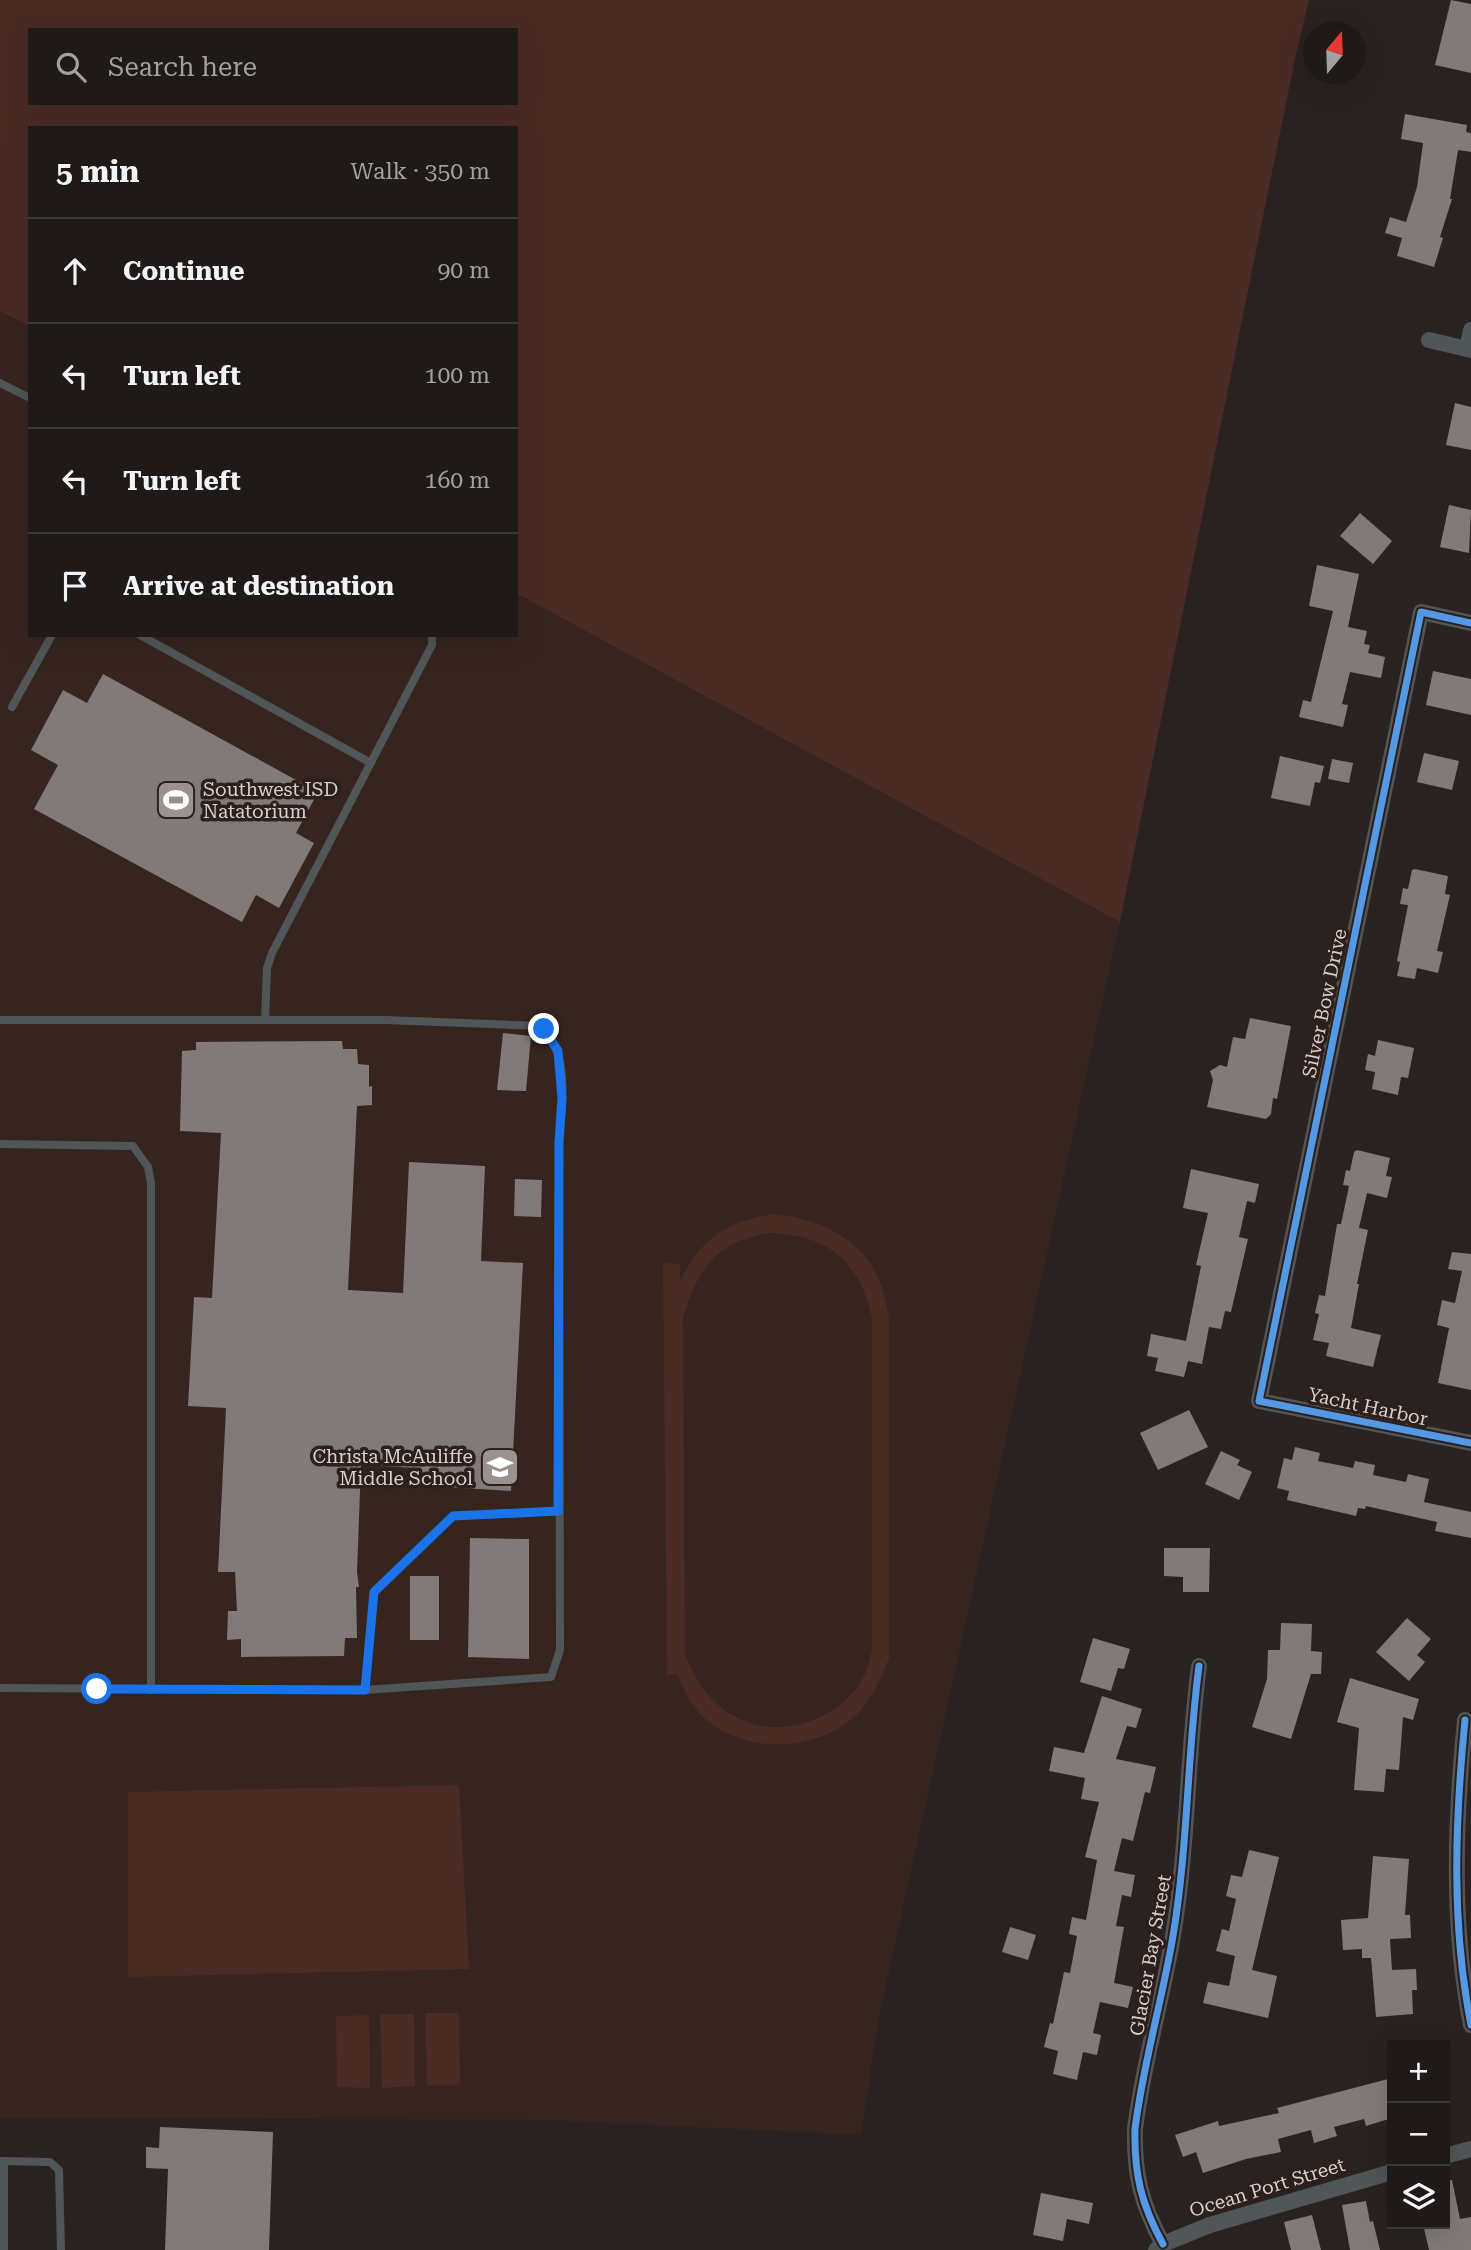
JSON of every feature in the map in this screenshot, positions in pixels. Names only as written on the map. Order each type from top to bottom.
[{"type":"street","points":[[1429,340],[1469,349],[1471,330]]},
{"type":"street","name":"Silver Bow Drive","points":[[1259,1401],[1421,612],[1471,623]]},
{"type":"street","name":"Yacht Harbor","points":[[1259,1401],[1471,1443]]},
{"type":"street","name":"Glacier Bay Street","points":[[1159,2247],[1141,2199],[1135,2129],[1175,1922],[1199,1666]]},
{"type":"street","points":[[1465,1720],[1459,1778],[1455,1881],[1465,1996],[1471,2025]]},
{"type":"street","points":[[1450,2155],[1471,2149]]},
{"type":"street","name":"Ocean Port Street","points":[[1159,2247],[1210,2225],[1387,2173]]},
{"type":"lane","points":[[0,383],[28,397]]},
{"type":"lane","points":[[12,707],[51,637]]},
{"type":"lane","points":[[144,637],[371,763]]},
{"type":"lane","points":[[265,1020],[267,968],[272,953],[432,645],[432,637]]},
{"type":"lane","points":[[0,1020],[386,1020],[540,1026],[558,1051],[562,1098],[559,1142],[560,1650],[551,1677],[365,1690],[0,1688]]},
{"type":"lane","points":[[0,1144],[133,1146],[148,1167],[151,1183],[151,1690]]},
{"type":"lane","points":[[365,1690],[374,1592],[453,1516],[558,1511]]},
{"type":"lane","points":[[4,2250],[2,2161],[50,2162],[60,2170],[61,2250]]},
{"type":"shaded area","points":[[0,0],[1309,0],[1120,922],[518,594],[518,126],[28,126],[28,326],[0,311]]},
{"type":"shaded area","name":"Christa McAuliffe Middle School","points":[[0,311],[28,326],[28,637],[518,637],[518,594],[1120,922],[880,2013],[861,2135],[545,2120],[0,2118]]},
{"type":"shaded area","points":[[773,1214],[788,1216],[819,1225],[847,1239],[869,1261],[877,1275],[889,1317],[889,1658],[870,1698],[853,1718],[836,1730],[797,1743],[756,1743],[718,1728],[694,1706],[677,1674],[667,1675],[663,1263],[680,1264],[680,1281],[706,1243],[728,1227]],"holes":[[[769,1233],[790,1235],[824,1246],[850,1267],[867,1298],[872,1318],[872,1648],[863,1678],[844,1701],[820,1717],[798,1725],[776,1727],[756,1725],[737,1718],[720,1707],[694,1674],[685,1653],[683,1317],[703,1271],[722,1251],[750,1237]]]},
{"type":"shaded area","points":[[459,1785],[469,1969],[128,1977],[128,1792]]},
{"type":"shaded area","points":[[425,2013],[459,2013],[460,2085],[427,2086]]},
{"type":"shaded area","points":[[380,2014],[414,2014],[415,2086],[382,2088]]},
{"type":"shaded area","points":[[369,2015],[370,2088],[337,2087],[336,2016]]},
{"type":"building","points":[[1451,0],[1471,4],[1471,73],[1435,65]]},
{"type":"building","points":[[1405,114],[1467,125],[1466,132],[1471,133],[1471,152],[1458,150],[1452,199],[1434,267],[1397,256],[1402,238],[1385,233],[1390,217],[1406,222],[1417,187],[1423,143],[1401,139]]},
{"type":"building","points":[[1455,403],[1471,407],[1471,450],[1446,445]]},
{"type":"building","points":[[1449,505],[1471,510],[1469,553],[1440,547]]},
{"type":"building","points":[[1360,513],[1392,541],[1373,564],[1340,536]]},
{"type":"building","points":[[1317,565],[1359,574],[1348,627],[1367,631],[1364,644],[1370,645],[1368,653],[1385,657],[1381,678],[1350,672],[1342,704],[1348,705],[1343,727],[1299,717],[1303,700],[1311,702],[1333,611],[1309,606]]},
{"type":"building","points":[[1433,671],[1471,679],[1471,715],[1426,705]]},
{"type":"building","name":"Southwest ISD Natatorium","points":[[103,674],[318,792],[296,833],[314,843],[279,908],[256,895],[242,922],[34,809],[58,765],[31,750],[63,690],[87,703]]},
{"type":"building","points":[[1424,753],[1459,761],[1452,790],[1417,782]]},
{"type":"building","points":[[1280,756],[1324,766],[1320,783],[1315,782],[1310,806],[1271,798]]},
{"type":"building","points":[[1332,759],[1353,763],[1349,783],[1328,779]]},
{"type":"building","points":[[1412,870],[1448,876],[1445,894],[1450,895],[1437,951],[1443,952],[1438,973],[1417,968],[1415,979],[1397,976],[1400,962],[1397,961],[1408,905],[1400,904],[1403,888],[1408,889]]},
{"type":"building","points":[[1250,1018],[1291,1026],[1277,1099],[1273,1098],[1271,1114],[1266,1119],[1207,1107],[1213,1080],[1210,1071],[1220,1065],[1227,1067],[1233,1037],[1245,1039]]},
{"type":"building","points":[[503,1033],[531,1036],[526,1091],[497,1090]]},
{"type":"building","points":[[1378,1040],[1414,1048],[1408,1078],[1401,1077],[1398,1095],[1372,1089],[1375,1072],[1365,1070],[1368,1054],[1375,1056]]},
{"type":"building","points":[[342,1041],[343,1049],[357,1049],[358,1064],[369,1065],[369,1087],[372,1086],[372,1105],[357,1106],[348,1290],[403,1293],[409,1162],[485,1166],[481,1261],[523,1263],[511,1491],[416,1485],[417,1468],[361,1465],[357,1572],[359,1587],[356,1587],[357,1638],[345,1638],[344,1656],[241,1657],[241,1639],[227,1640],[228,1611],[237,1611],[235,1572],[218,1572],[226,1408],[188,1406],[194,1297],[212,1298],[221,1133],[180,1131],[182,1051],[196,1050],[196,1042]]},
{"type":"building","points":[[1357,1150],[1390,1158],[1386,1176],[1392,1177],[1387,1198],[1367,1193],[1359,1228],[1368,1230],[1351,1328],[1381,1335],[1373,1367],[1326,1356],[1329,1343],[1313,1340],[1319,1314],[1315,1313],[1319,1295],[1325,1296],[1337,1224],[1341,1224],[1349,1186],[1343,1185],[1346,1170],[1350,1171],[1354,1152]]},
{"type":"building","points":[[1191,1169],[1259,1184],[1255,1203],[1247,1201],[1239,1237],[1248,1239],[1231,1312],[1225,1311],[1221,1329],[1209,1327],[1202,1364],[1188,1361],[1184,1377],[1155,1371],[1158,1358],[1147,1356],[1151,1334],[1186,1341],[1201,1266],[1196,1265],[1208,1213],[1183,1208]]},
{"type":"building","points":[[515,1179],[542,1180],[541,1217],[514,1216]]},
{"type":"building","points":[[1452,1252],[1471,1254],[1471,1390],[1438,1383],[1449,1328],[1437,1325],[1442,1300],[1455,1303],[1462,1271],[1448,1269]]},
{"type":"building","points":[[1189,1410],[1208,1447],[1158,1470],[1140,1433]]},
{"type":"building","points":[[1295,1447],[1320,1453],[1318,1461],[1353,1468],[1355,1461],[1375,1465],[1373,1475],[1406,1482],[1408,1474],[1429,1479],[1424,1502],[1471,1512],[1471,1538],[1435,1531],[1437,1522],[1366,1506],[1365,1509],[1358,1508],[1356,1516],[1287,1500],[1289,1491],[1277,1488],[1284,1458],[1292,1460]]},
{"type":"building","points":[[1221,1451],[1240,1460],[1237,1465],[1252,1472],[1239,1500],[1205,1484]]},
{"type":"building","points":[[470,1538],[529,1539],[529,1659],[468,1657]]},
{"type":"building","points":[[1164,1548],[1210,1548],[1209,1592],[1183,1592],[1183,1577],[1164,1576]]},
{"type":"building","points":[[410,1576],[439,1576],[439,1640],[410,1640]]},
{"type":"building","points":[[1407,1618],[1431,1639],[1417,1655],[1425,1662],[1409,1681],[1376,1652]]},
{"type":"building","points":[[1281,1623],[1312,1624],[1311,1651],[1322,1652],[1321,1674],[1311,1674],[1291,1739],[1252,1727],[1267,1679],[1268,1650],[1280,1650]]},
{"type":"building","points":[[1093,1638],[1130,1649],[1124,1669],[1118,1668],[1111,1691],[1080,1682]]},
{"type":"building","points":[[1350,1678],[1419,1699],[1413,1720],[1403,1717],[1399,1770],[1386,1769],[1384,1792],[1354,1790],[1359,1728],[1337,1722]]},
{"type":"building","points":[[1102,1696],[1142,1709],[1136,1728],[1127,1726],[1116,1759],[1156,1767],[1150,1793],[1145,1792],[1133,1841],[1122,1838],[1114,1871],[1135,1875],[1131,1897],[1122,1895],[1116,1926],[1124,1927],[1114,1983],[1133,1987],[1128,2008],[1100,2002],[1093,2033],[1101,2035],[1097,2055],[1083,2052],[1077,2080],[1053,2074],[1058,2051],[1044,2047],[1050,2023],[1053,2024],[1064,1972],[1070,1973],[1077,1936],[1069,1934],[1072,1917],[1086,1920],[1097,1860],[1085,1857],[1099,1802],[1081,1799],[1085,1778],[1049,1771],[1054,1747],[1084,1753]]},
{"type":"building","points":[[1249,1850],[1279,1857],[1252,1970],[1277,1976],[1268,2018],[1203,2003],[1208,1982],[1229,1986],[1235,1956],[1216,1951],[1222,1929],[1229,1931],[1236,1899],[1226,1896],[1231,1875],[1242,1877]]},
{"type":"building","points":[[1373,1856],[1409,1859],[1405,1915],[1410,1915],[1411,1938],[1390,1939],[1392,1970],[1416,1969],[1417,1990],[1412,1990],[1413,2014],[1376,2017],[1371,1958],[1362,1958],[1362,1949],[1343,1950],[1341,1920],[1368,1918]]},
{"type":"building","points":[[1010,1927],[1036,1935],[1028,1960],[1002,1952]]},
{"type":"building","points":[[1387,2079],[1387,2120],[1366,2126],[1364,2119],[1334,2127],[1337,2136],[1314,2143],[1311,2130],[1278,2139],[1281,2152],[1246,2159],[1203,2173],[1196,2152],[1183,2157],[1175,2135],[1218,2121],[1219,2126],[1279,2113],[1277,2108]]},
{"type":"building","points":[[160,2127],[273,2132],[269,2250],[165,2250],[168,2169],[146,2168],[146,2147],[159,2148]]},
{"type":"building","points":[[1450,2180],[1460,2219],[1471,2217],[1471,2250],[1429,2250],[1424,2229],[1450,2229]]},
{"type":"building","points":[[1041,2193],[1093,2203],[1089,2224],[1067,2219],[1063,2241],[1033,2235]]},
{"type":"building","points":[[1366,2201],[1380,2250],[1350,2250],[1342,2205]]},
{"type":"building","points":[[1312,2215],[1321,2250],[1291,2250],[1284,2222]]},
{"type":"cycle path","points":[[1471,623],[1421,612],[1259,1401],[1471,1443]]},
{"type":"cycle path","points":[[1163,2244],[1140,2188],[1135,2129],[1178,1903],[1199,1666]]},
{"type":"cycle path","points":[[1465,1720],[1457,1873],[1460,1949],[1471,2025]]},
{"type":"place","name":"Southwest ISD Natatorium","points":[[176,800]]},
{"type":"place","name":"Christa McAuliffe Middle School","points":[[500,1467]]},
{"type":"route","points":[[97,1689],[365,1690],[374,1592],[453,1516],[558,1511],[559,1142],[562,1098],[558,1051],[544,1029]]}]
